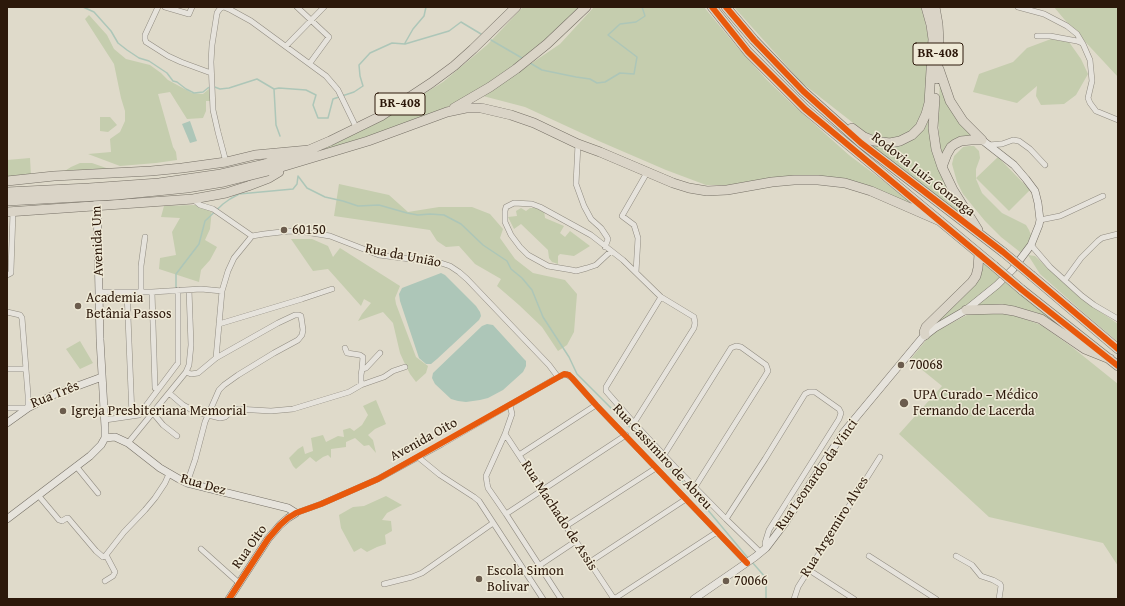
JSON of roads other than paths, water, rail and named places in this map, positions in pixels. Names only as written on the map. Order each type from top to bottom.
[{"type":"highway","name":"BR-408","points":[[7,192],[159,183],[289,166],[448,112],[490,87],[516,69],[547,44],[586,7]]},
{"type":"highway","name":"Rodovia Luiz Gonzaga","points":[[712,7],[748,52],[805,109],[1022,290],[1118,366]]},
{"type":"highway","name":"Rodovia Luiz Gonzaga","points":[[726,7],[754,40],[803,91],[862,143],[1003,252],[1118,349]]},
{"type":"highway","name":"BR-408","points":[[803,91],[864,137],[874,141],[890,143],[900,141],[912,135],[920,127],[929,103],[933,39],[926,7]]},
{"type":"highway","name":"BR-408","points":[[935,7],[938,24],[938,66],[933,128],[936,149],[942,167],[953,190],[981,235]]},
{"type":"highway","name":"BR-408","points":[[7,201],[117,195],[187,188],[224,182],[267,168],[357,129],[381,116],[431,83],[473,49],[514,8]]},
{"type":"highway","points":[[938,66],[950,101],[963,121],[985,143]]},
{"type":"highway","points":[[448,112],[466,108],[481,108],[511,115],[673,183],[689,188],[707,191],[727,190],[772,182],[794,180],[818,180],[845,183],[871,191],[940,222]]},
{"type":"highway","points":[[942,167],[946,154],[955,144],[961,141],[971,140],[985,143]]},
{"type":"highway","points":[[7,181],[54,176],[192,167],[226,162],[255,155],[309,150]]},
{"type":"highway","points":[[10,212],[193,199],[248,186],[269,178],[289,166]]},
{"type":"highway","points":[[925,335],[924,332],[926,327],[972,282],[976,276],[980,254]]},
{"type":"highway","points":[[966,310],[1002,309],[1041,319],[1085,349],[1110,359]]},
{"type":"street","points":[[158,7],[145,35],[146,42],[168,56],[211,73]]},
{"type":"street","points":[[165,7],[189,14],[192,7]]},
{"type":"street","points":[[226,162],[213,110],[211,73],[212,45],[217,13],[218,10],[224,7],[251,21],[310,63],[332,82],[340,93],[357,129]]},
{"type":"street","points":[[297,7],[329,37],[310,63]]},
{"type":"street","points":[[286,46],[324,7]]},
{"type":"street","points":[[1018,7],[1044,14],[1067,26],[1077,34],[1090,60],[1092,71],[1092,81],[1088,98],[1090,103],[1096,111],[1118,120]]},
{"type":"street","points":[[1037,36],[1056,37],[1077,41],[1083,44]]},
{"type":"street","points":[[985,143],[1002,144],[1013,140],[1019,141],[1030,149],[1045,165]]},
{"type":"street","points":[[985,143],[1014,165],[1026,179],[1034,191],[1038,203],[1040,220],[1060,216],[1103,196]]},
{"type":"street","points":[[578,144],[576,184],[582,202],[591,219],[601,228],[608,239],[605,247]]},
{"type":"street","name":"Avenida Um","points":[[96,174],[100,339],[105,424]]},
{"type":"street","points":[[636,272],[638,238],[634,225],[622,216],[645,176]]},
{"type":"street","points":[[193,199],[200,205],[213,209],[241,230],[252,236],[234,258],[222,291],[216,358]]},
{"type":"street","points":[[611,251],[596,265],[587,268],[572,270],[548,266],[528,255],[510,235],[504,218],[506,207],[514,203],[532,204],[591,235],[605,247],[611,251],[636,272],[662,297],[694,317],[694,328],[634,423]]},
{"type":"street","points":[[8,274],[11,270],[10,212]]},
{"type":"street","name":"Rua Leonardo da Vinci","points":[[694,599],[764,550],[784,523],[843,433],[925,335],[934,328],[966,310],[997,285],[1013,269],[1031,245],[1040,220]]},
{"type":"street","name":"Rua da União","points":[[252,236],[281,231],[305,232],[337,238],[379,255],[441,263],[450,266],[467,280],[548,364],[558,377]]},
{"type":"street","points":[[1065,280],[1081,258],[1098,241],[1102,238],[1118,234]]},
{"type":"street","points":[[142,292],[141,266],[145,237]]},
{"type":"street","points":[[1031,245],[1050,267],[1094,305],[1118,319]]},
{"type":"street","points":[[100,292],[152,292],[201,289],[222,291]]},
{"type":"street","points":[[219,324],[332,289]]},
{"type":"street","points":[[7,519],[95,452],[105,438],[105,424],[139,415],[178,363],[178,290]]},
{"type":"street","points":[[128,443],[186,372],[189,365],[191,345],[189,290]]},
{"type":"street","points":[[127,292],[132,416]]},
{"type":"street","points":[[152,292],[155,388]]},
{"type":"street","name":"Rua Cassimiro de Abreu","points":[[662,297],[606,387],[606,391],[634,423],[726,519],[764,550]]},
{"type":"street","points":[[7,312],[20,315],[22,318],[28,408],[7,423]]},
{"type":"street","points":[[186,372],[191,374],[198,372],[216,358],[282,320],[298,315],[300,316],[303,330],[302,335],[298,340],[238,375],[219,390],[207,415],[187,483]]},
{"type":"street","points":[[664,455],[734,346],[741,347],[764,362],[768,371],[695,487]]},
{"type":"street","points":[[345,348],[347,353],[363,357],[361,385]]},
{"type":"street","points":[[362,369],[366,368],[380,352]]},
{"type":"street","points":[[169,393],[196,412],[220,418],[225,417],[237,409],[271,411],[293,409],[349,392],[361,385],[384,377],[393,371],[405,367]]},
{"type":"street","points":[[7,369],[26,369]]},
{"type":"street","name":"Rua Cassimiro de Abreu","points":[[558,377],[564,374],[570,376],[717,532],[750,560]]},
{"type":"street","name":"Rua Três","points":[[7,408],[28,408],[53,395],[102,377]]},
{"type":"street","name":"Avenida Oito","points":[[296,513],[366,484],[418,457],[558,377]]},
{"type":"street","points":[[726,519],[805,394],[815,392],[839,409],[839,419],[769,530],[764,550]]},
{"type":"street","points":[[510,405],[512,414],[505,434],[486,476],[488,488],[561,599]]},
{"type":"street","points":[[519,455],[596,405]]},
{"type":"street","points":[[153,413],[163,425],[177,436]]},
{"type":"street","name":"Rua Machado de Assis","points":[[505,434],[614,599]]},
{"type":"street","points":[[506,514],[626,435]]},
{"type":"street","name":"Rua Dez","points":[[105,438],[115,437],[128,443],[169,474],[187,483],[288,508],[296,513]]},
{"type":"street","points":[[418,457],[440,475],[476,499],[543,599]]},
{"type":"street","name":"Rua Argemiro Alves","points":[[794,599],[798,587],[880,457]]},
{"type":"street","points":[[76,466],[98,492]]},
{"type":"street","points":[[566,526],[656,468]]},
{"type":"street","points":[[104,555],[155,498],[169,474]]},
{"type":"street","points":[[38,495],[59,520],[62,521],[68,518],[104,555],[115,572],[113,576],[105,581]]},
{"type":"street","points":[[590,562],[686,499]]},
{"type":"street","name":"Rua Oito","points":[[229,599],[272,534],[288,518],[296,513]]},
{"type":"street","points":[[384,584],[422,573],[493,523]]},
{"type":"street","points":[[614,599],[717,532]]},
{"type":"street","points":[[540,565],[576,542]]},
{"type":"street","points":[[201,549],[239,583]]},
{"type":"street","points":[[869,556],[936,599]]},
{"type":"street","points":[[956,556],[972,565],[981,576],[1000,584],[999,599]]},
{"type":"street","points":[[809,570],[854,599]]},
{"type":"waterway","points":[[83,7],[94,12],[111,31],[118,43],[127,50],[139,58],[149,61],[167,73],[173,81],[194,93],[203,92],[212,86],[220,89],[229,88],[257,79],[274,89]]},
{"type":"waterway","points":[[405,43],[413,29],[424,16],[426,7]]},
{"type":"waterway","points":[[530,63],[542,70],[590,79],[597,83],[605,82],[620,73],[634,74],[637,57],[608,35],[620,24],[636,22],[645,16],[642,7]]},
{"type":"waterway","points":[[274,89],[306,90],[316,95],[313,105],[318,118],[328,118],[333,99],[354,92],[363,86],[359,65],[370,53],[392,43],[405,44],[449,31],[461,22],[481,34]]},
{"type":"waterway","points":[[491,40],[522,58]]},
{"type":"waterway","points":[[274,89],[276,125],[280,136]]},
{"type":"waterway","points":[[298,176],[307,188],[325,197],[358,206],[379,205],[418,215],[444,215],[461,224],[483,245],[507,261],[511,269],[522,278],[532,290],[543,317],[569,357],[577,374],[697,497],[748,558]]},
{"type":"waterway","points":[[176,289],[176,274],[199,244],[205,221],[223,204],[239,194],[293,189],[297,184],[298,176]]},
{"type":"waterway","points":[[752,562],[766,578],[766,599]]},
{"type":"place","name":"60150","points":[[284,230]]},
{"type":"place","name":"Academia Betânia Passos","points":[[78,306]]},
{"type":"place","name":"70068","points":[[901,365]]},
{"type":"place","name":"UPA Curado – Médico Fernando de Lacerda","points":[[904,403]]},
{"type":"place","name":"Igreja Presbiteriana Memorial","points":[[63,411]]},
{"type":"place","name":"Escola Simon Bolivar","points":[[479,579]]},
{"type":"place","name":"70066","points":[[726,581]]}]
